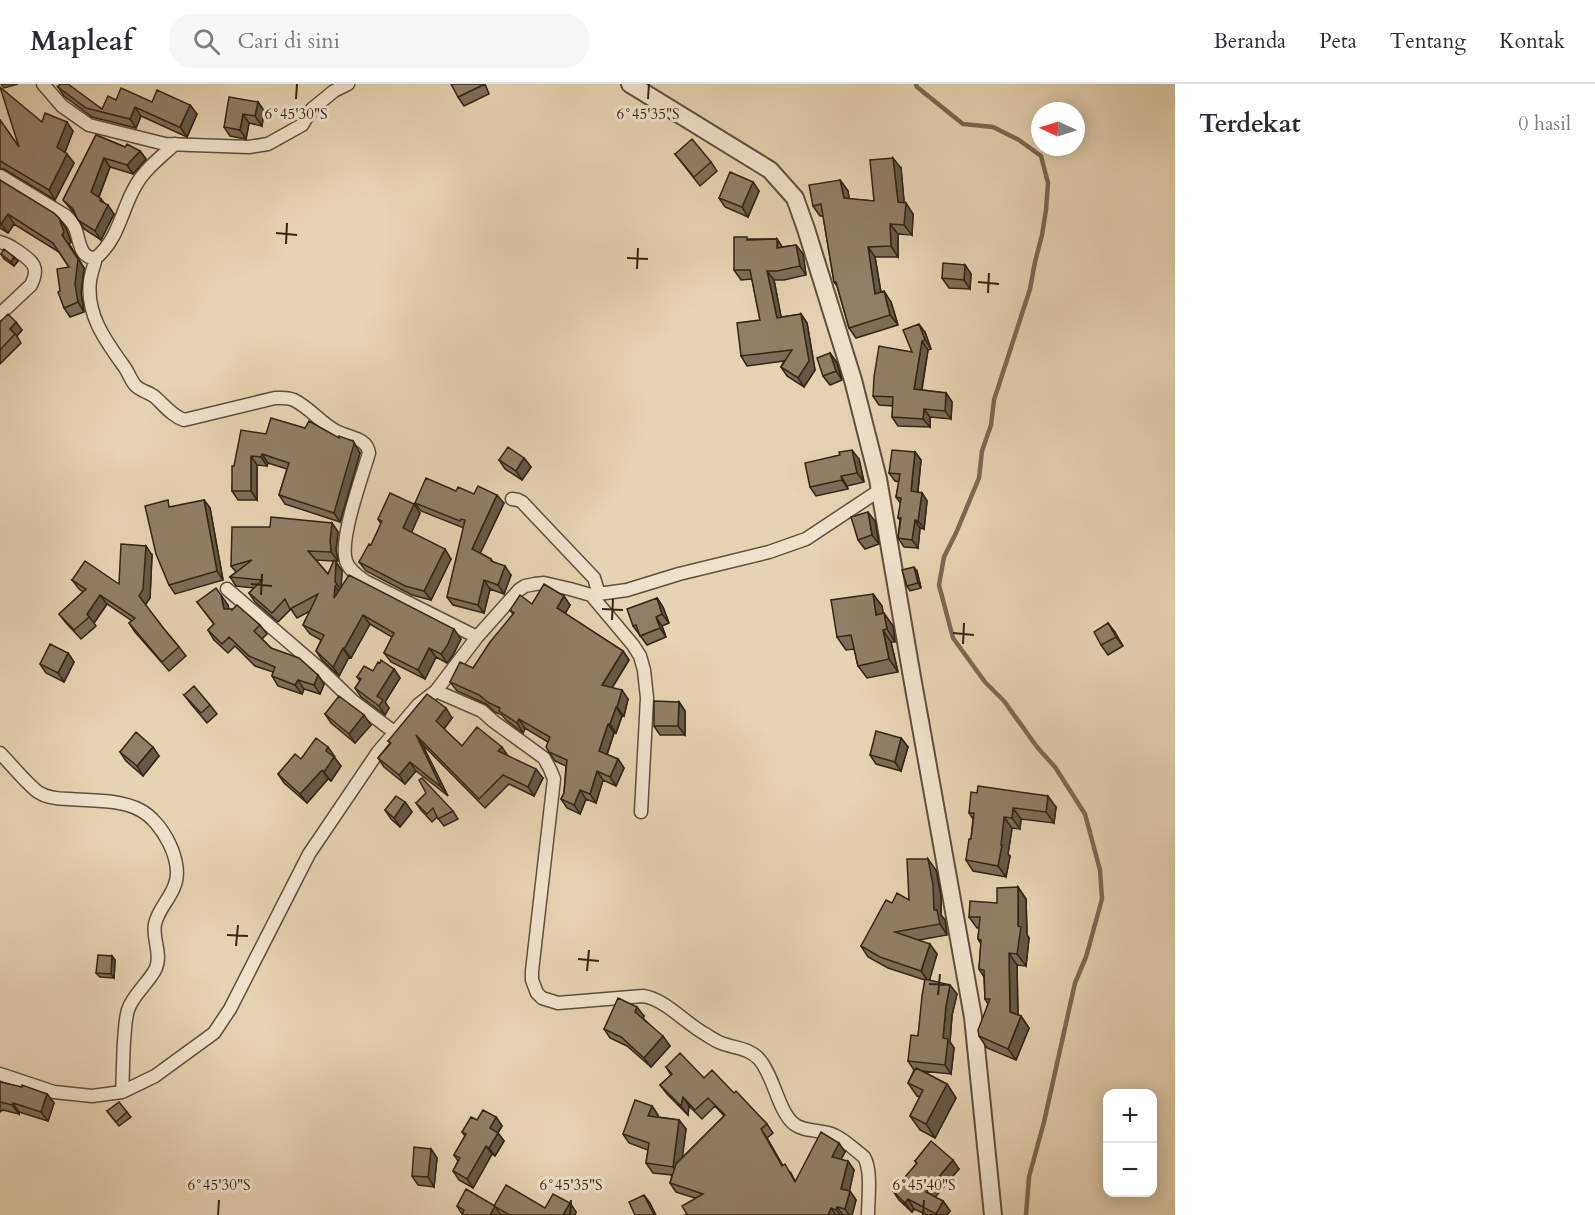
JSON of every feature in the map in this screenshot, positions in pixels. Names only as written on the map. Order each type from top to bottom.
[{"type":"street","points":[[43,84],[62,106],[98,133],[165,144],[249,147],[268,144],[302,125],[312,109],[334,91],[348,84]]},
{"type":"street","points":[[630,84],[770,170],[795,198],[806,229],[853,380],[880,490],[973,1017],[993,1215]]},
{"type":"street","points":[[176,144],[143,175],[110,242],[96,258],[90,279],[90,301],[95,320],[106,342],[129,373],[134,384],[152,394],[176,417],[184,420],[276,398],[292,399],[335,431],[364,442],[369,447],[369,453],[345,536],[344,553],[347,563],[355,574],[365,581],[477,637]]},
{"type":"street","points":[[0,176],[61,206],[72,222],[84,254],[87,257],[96,258]]},
{"type":"street","points":[[0,242],[9,245],[32,261],[35,271],[31,285],[0,314]]},
{"type":"street","points":[[0,1074],[54,1092],[92,1096],[122,1092],[155,1076],[214,1033],[230,1009],[309,854],[378,752],[418,705],[436,691],[477,637],[525,586],[544,584],[595,594],[627,590],[679,574],[769,552],[806,539],[880,490]]},
{"type":"street","points":[[512,499],[522,502],[594,579],[595,594],[640,656],[647,698],[641,812]]},
{"type":"street","points":[[227,589],[320,669],[353,701],[394,732]]},
{"type":"street","points":[[436,691],[482,711],[493,722],[544,758],[554,778],[532,971],[532,980],[537,993],[542,998],[558,1003],[652,997],[706,1035],[759,1058],[785,1111],[796,1125],[837,1136],[867,1161],[868,1215]]},
{"type":"street","points":[[0,753],[37,792],[60,799],[120,803],[143,811],[159,825],[174,857],[177,880],[155,925],[158,964],[128,1008],[125,1023],[122,1092]]},
{"type":"building","points":[[60,84],[68,84],[102,109],[108,96],[116,100],[121,88],[152,102],[157,90],[190,105],[179,127],[135,107],[130,119],[86,108],[58,87]]},
{"type":"building","points":[[451,84],[483,84],[483,85],[458,97]]},
{"type":"building","points":[[0,87],[42,122],[45,113],[67,122],[57,147],[67,154],[49,190],[0,161],[0,120],[19,147]]},
{"type":"building","points":[[229,97],[258,102],[255,116],[243,114],[240,130],[224,127]]},
{"type":"building","points":[[96,135],[125,147],[127,144],[140,151],[127,165],[104,158],[91,192],[108,205],[95,231],[78,220],[73,209],[63,200]]},
{"type":"building","points":[[692,139],[711,162],[694,177],[675,154]]},
{"type":"building","points":[[893,158],[898,202],[906,203],[904,225],[890,224],[891,246],[868,247],[875,294],[884,291],[890,315],[849,328],[836,282],[834,282],[821,204],[813,206],[809,185],[840,180],[844,198],[874,201],[870,160]]},
{"type":"building","points":[[730,172],[753,182],[742,207],[719,198]]},
{"type":"building","points":[[0,180],[59,218],[64,232],[62,235],[78,259],[75,284],[78,302],[64,308],[58,292],[60,291],[57,269],[69,267],[53,243],[8,214],[0,223]]},
{"type":"building","points":[[734,237],[747,237],[747,240],[777,239],[777,248],[796,245],[800,266],[767,271],[777,318],[801,314],[809,361],[798,378],[781,367],[792,350],[741,356],[737,323],[760,320],[750,270],[734,270]]},
{"type":"building","points":[[4,249],[14,257],[11,262],[1,254]]},
{"type":"building","points":[[943,263],[965,265],[964,280],[942,278]]},
{"type":"building","points":[[8,314],[16,322],[10,329],[15,334],[0,350],[0,322]]},
{"type":"building","points":[[919,324],[925,340],[922,341],[914,389],[946,393],[945,411],[924,409],[923,419],[892,417],[893,397],[873,396],[879,346],[912,352],[903,330]]},
{"type":"building","points":[[830,353],[836,371],[823,376],[817,358]]},
{"type":"building","points":[[271,418],[305,428],[309,421],[339,438],[339,436],[353,441],[334,513],[279,495],[289,463],[262,454],[261,457],[251,456],[251,491],[232,491],[232,466],[234,466],[241,430],[266,434]]},
{"type":"building","points":[[508,447],[524,458],[516,471],[499,460]]},
{"type":"building","points":[[852,450],[857,473],[841,476],[842,480],[810,487],[805,463]]},
{"type":"building","points":[[892,450],[915,452],[911,491],[922,493],[918,521],[915,520],[912,540],[898,538],[901,498],[896,497],[900,474],[889,473]]},
{"type":"building","points":[[426,478],[456,491],[458,487],[474,494],[478,486],[497,495],[472,549],[491,561],[505,566],[498,585],[484,580],[478,605],[447,597],[465,520],[460,521],[415,503]]},
{"type":"building","points":[[390,493],[414,504],[403,528],[445,549],[424,591],[405,586],[359,562],[369,544],[371,545],[382,521],[378,519]]},
{"type":"building","points":[[168,500],[169,507],[204,500],[217,571],[169,585],[156,554],[145,506]]},
{"type":"building","points":[[868,512],[872,535],[858,540],[851,517]]},
{"type":"building","points":[[271,517],[332,523],[331,552],[308,551],[328,574],[334,560],[336,562],[335,582],[337,584],[334,598],[349,575],[454,629],[441,654],[429,648],[418,670],[384,653],[394,633],[363,615],[333,667],[316,651],[324,635],[303,625],[318,594],[290,609],[285,599],[272,613],[249,593],[262,580],[230,577],[252,560],[231,566],[232,527],[270,527]]},
{"type":"building","points":[[121,544],[146,546],[143,589],[139,596],[179,647],[162,662],[129,623],[135,618],[100,595],[87,614],[89,617],[74,630],[59,614],[86,589],[72,580],[85,561],[119,584]]},
{"type":"building","points":[[914,567],[918,583],[907,586],[902,570]]},
{"type":"building","points":[[544,584],[564,596],[557,608],[623,651],[602,685],[622,690],[599,751],[618,759],[610,777],[597,771],[590,794],[580,790],[574,805],[561,799],[564,793],[567,760],[549,752],[546,747],[550,737],[519,719],[517,723],[499,711],[500,708],[479,695],[450,682],[460,662],[473,668],[490,642],[514,613],[510,610],[520,595],[532,604]]},
{"type":"building","points":[[216,588],[221,595],[224,609],[232,610],[237,605],[260,625],[254,631],[271,648],[299,658],[318,675],[314,685],[298,680],[295,685],[272,676],[275,667],[249,656],[229,637],[222,644],[208,630],[214,624],[197,602]]},
{"type":"building","points":[[873,594],[876,615],[884,613],[887,629],[883,630],[889,659],[858,666],[851,635],[837,637],[831,600]]},
{"type":"building","points":[[657,598],[662,614],[656,617],[660,628],[640,636],[636,625],[633,626],[627,609]]},
{"type":"building","points":[[1108,623],[1116,637],[1101,645],[1094,632]]},
{"type":"building","points":[[50,644],[68,653],[58,673],[40,664]]},
{"type":"building","points":[[381,660],[394,669],[377,696],[383,700],[379,706],[355,688],[361,679],[357,677],[364,666],[373,671]]},
{"type":"building","points":[[194,686],[210,705],[201,713],[184,695]]},
{"type":"building","points":[[427,694],[446,708],[436,721],[462,746],[477,727],[502,747],[498,751],[536,769],[528,787],[503,775],[479,799],[416,735],[441,787],[410,762],[399,775],[378,758],[391,743],[388,741]]},
{"type":"building","points":[[339,696],[364,715],[349,734],[325,714]]},
{"type":"building","points":[[654,701],[679,702],[678,726],[654,726]]},
{"type":"building","points":[[876,731],[901,738],[895,762],[870,755]]},
{"type":"building","points":[[136,732],[153,747],[137,766],[120,752]]},
{"type":"building","points":[[316,738],[328,747],[326,751],[334,757],[324,772],[322,770],[300,794],[278,774],[295,754],[301,759]]},
{"type":"building","points":[[422,778],[453,811],[438,819],[433,808],[427,814],[416,803],[426,793],[419,780]]},
{"type":"building","points":[[978,786],[1048,796],[1046,812],[1013,808],[1012,818],[1004,817],[998,866],[966,860],[974,813],[969,813],[971,792],[977,793]]},
{"type":"building","points":[[396,796],[405,802],[394,818],[385,810]]},
{"type":"building","points":[[907,859],[928,859],[933,885],[934,910],[937,910],[940,924],[895,932],[930,944],[921,971],[880,957],[861,946],[886,900],[892,903],[897,893],[909,900]]},
{"type":"building","points":[[1018,887],[1018,926],[1021,927],[1017,954],[1009,953],[1010,1012],[1021,1016],[1008,1049],[979,1036],[978,1030],[990,999],[985,999],[984,970],[979,969],[980,917],[969,917],[970,901],[997,903],[997,888]]},
{"type":"building","points":[[98,955],[112,956],[111,974],[96,973]]},
{"type":"building","points":[[925,979],[950,985],[943,1038],[948,1039],[945,1065],[908,1061],[911,1035],[918,1036]]},
{"type":"building","points":[[618,998],[637,1007],[635,1012],[663,1036],[644,1058],[621,1037],[604,1029]]},
{"type":"building","points":[[680,1053],[704,1078],[712,1070],[734,1093],[736,1091],[767,1124],[761,1129],[782,1166],[785,1164],[795,1182],[821,1132],[839,1143],[832,1157],[848,1161],[841,1189],[850,1191],[845,1209],[831,1208],[828,1215],[684,1215],[687,1214],[682,1206],[703,1194],[670,1183],[676,1164],[725,1115],[708,1098],[695,1110],[683,1097],[681,1106],[660,1085],[672,1074],[666,1067]]},
{"type":"building","points":[[916,1068],[947,1084],[926,1124],[910,1116],[923,1090],[908,1083]]},
{"type":"building","points":[[0,1082],[22,1087],[22,1085],[47,1094],[41,1112],[13,1103],[12,1105],[0,1102]]},
{"type":"building","points":[[635,1100],[652,1106],[648,1116],[679,1120],[673,1167],[646,1163],[649,1143],[623,1134]]},
{"type":"building","points":[[119,1102],[127,1112],[116,1122],[107,1111]]},
{"type":"building","points":[[483,1110],[496,1117],[490,1128],[498,1133],[489,1148],[486,1146],[467,1179],[453,1171],[460,1158],[454,1155],[466,1134],[462,1132],[471,1117],[477,1120]]},
{"type":"building","points":[[931,1141],[953,1160],[926,1192],[943,1201],[936,1214],[908,1199],[905,1203],[893,1191],[917,1163],[915,1161]]},
{"type":"building","points":[[414,1147],[431,1149],[428,1177],[412,1176]]},
{"type":"building","points":[[506,1185],[545,1208],[553,1194],[570,1203],[563,1215],[510,1215],[494,1206]]},
{"type":"building","points":[[466,1189],[495,1206],[490,1215],[462,1215],[464,1210],[457,1206]]},
{"type":"building","points":[[644,1195],[654,1215],[635,1215],[629,1202]]},
{"type":"waterway","points":[[916,84],[963,124],[993,127],[1019,140],[1041,156],[1048,183],[1042,235],[1030,289],[994,400],[991,425],[982,451],[979,478],[944,557],[939,585],[953,638],[985,682],[1004,701],[1037,747],[1055,767],[1085,814],[1100,870],[1102,899],[1086,957],[1075,983],[1044,1122],[1029,1177],[1026,1215]]}]
